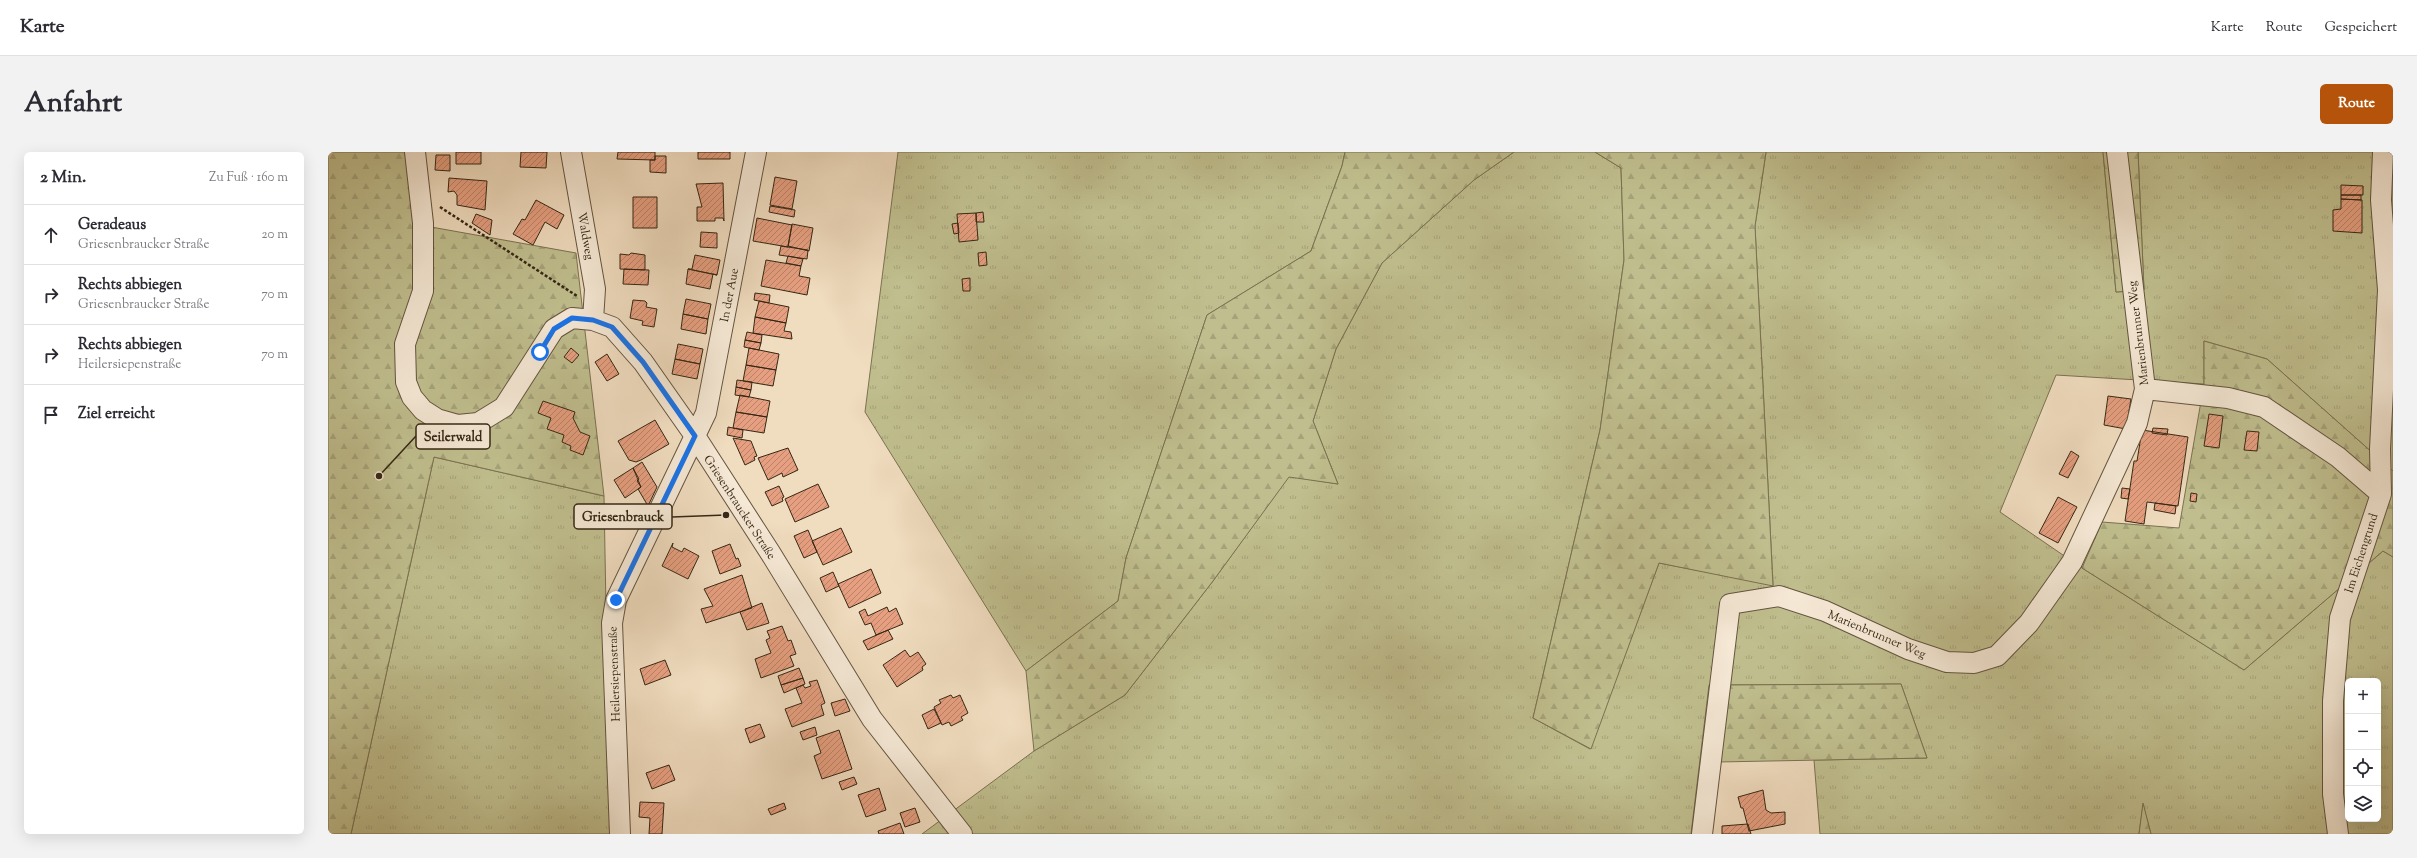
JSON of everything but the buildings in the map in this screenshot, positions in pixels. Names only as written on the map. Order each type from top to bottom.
[{"type":"street","name":"Griesenbraucker Straße","points":[[415,152],[422,223],[424,291],[405,344],[404,366],[406,382],[412,397],[423,410],[437,418],[458,425],[478,423],[504,406],[554,329],[572,318],[594,313],[612,327],[638,356],[695,436],[771,554],[872,719],[962,834]]},
{"type":"street","name":"Waldweg","points":[[571,152],[595,289],[594,313]]},
{"type":"street","name":"In der Aue","points":[[695,436],[706,413],[756,152]]},
{"type":"street","name":"Marienbrunner Weg","points":[[1702,834],[1730,604],[1779,596],[1825,611],[1908,650],[1947,662],[1974,663],[1997,656],[2029,623],[2072,562],[2137,423],[2145,389],[2117,152]]},
{"type":"street","name":"Im Eichengrund","points":[[2338,834],[2333,794],[2333,708],[2340,618],[2381,494],[2380,449],[2388,290],[2381,200],[2383,152]]},
{"type":"street","points":[[2145,389],[2228,398],[2264,408],[2338,457],[2381,494]]},
{"type":"street","name":"Heilersiepenstraße","points":[[620,834],[613,615],[616,600],[695,436]]},
{"type":"path","points":[[419,194],[594,313]]},
{"type":"green space","points":[[328,152],[409,152],[420,225],[576,253],[604,496],[434,457],[351,834],[328,834]]},
{"type":"green space","points":[[898,152],[1345,152],[1342,166],[1311,251],[1207,315],[1126,558],[1118,601],[1026,671],[865,412]]},
{"type":"green space","points":[[1345,152],[1514,152],[1474,180],[1382,263],[1336,349],[1313,421],[1338,484],[1289,477],[1213,581],[1125,695],[1034,751],[1026,671],[1118,601],[1126,558],[1207,315],[1311,251],[1342,166]]},
{"type":"green space","points":[[1514,152],[1595,152],[1621,168],[1624,260],[1600,430],[1533,718],[1590,749],[1659,563],[1773,585],[1755,226],[1766,152],[2103,152],[2116,292],[2144,290],[2138,152],[2393,152],[2393,471],[2267,359],[2204,341],[2204,384],[2056,375],[2000,512],[2082,568],[2244,670],[2383,551],[2393,557],[2393,834],[2151,834],[2143,805],[2139,834],[1820,834],[1814,760],[1927,758],[1901,684],[1709,685],[1691,834],[922,834],[1034,751],[1125,695],[1213,581],[1289,476],[1338,484],[1313,421],[1336,349],[1382,263],[1474,180]]},
{"type":"green space","points":[[1595,152],[1766,152],[1755,226],[1773,586],[1659,563],[1591,749],[1533,718],[1600,430],[1624,260],[1621,168]]},
{"type":"green space","points":[[2103,152],[2138,152],[2144,290],[2116,292]]},
{"type":"green space","points":[[2204,341],[2267,359],[2393,471],[2393,557],[2383,551],[2244,670],[2082,568],[2102,522],[2179,528],[2204,384]]},
{"type":"green space","points":[[434,457],[604,496],[610,834],[351,834]]},
{"type":"green space","points":[[1901,684],[1927,758],[1718,762],[1726,685]]},
{"type":"green space","points":[[2143,803],[2151,834],[2139,834]]},
{"type":"place","name":"Seilerwald","points":[[379,476]]},
{"type":"place","name":"Griesenbrauck","points":[[726,515]]},
{"type":"route","points":[[540,352],[554,329],[572,318],[593,320],[612,327],[643,362],[695,436],[616,600]]}]
